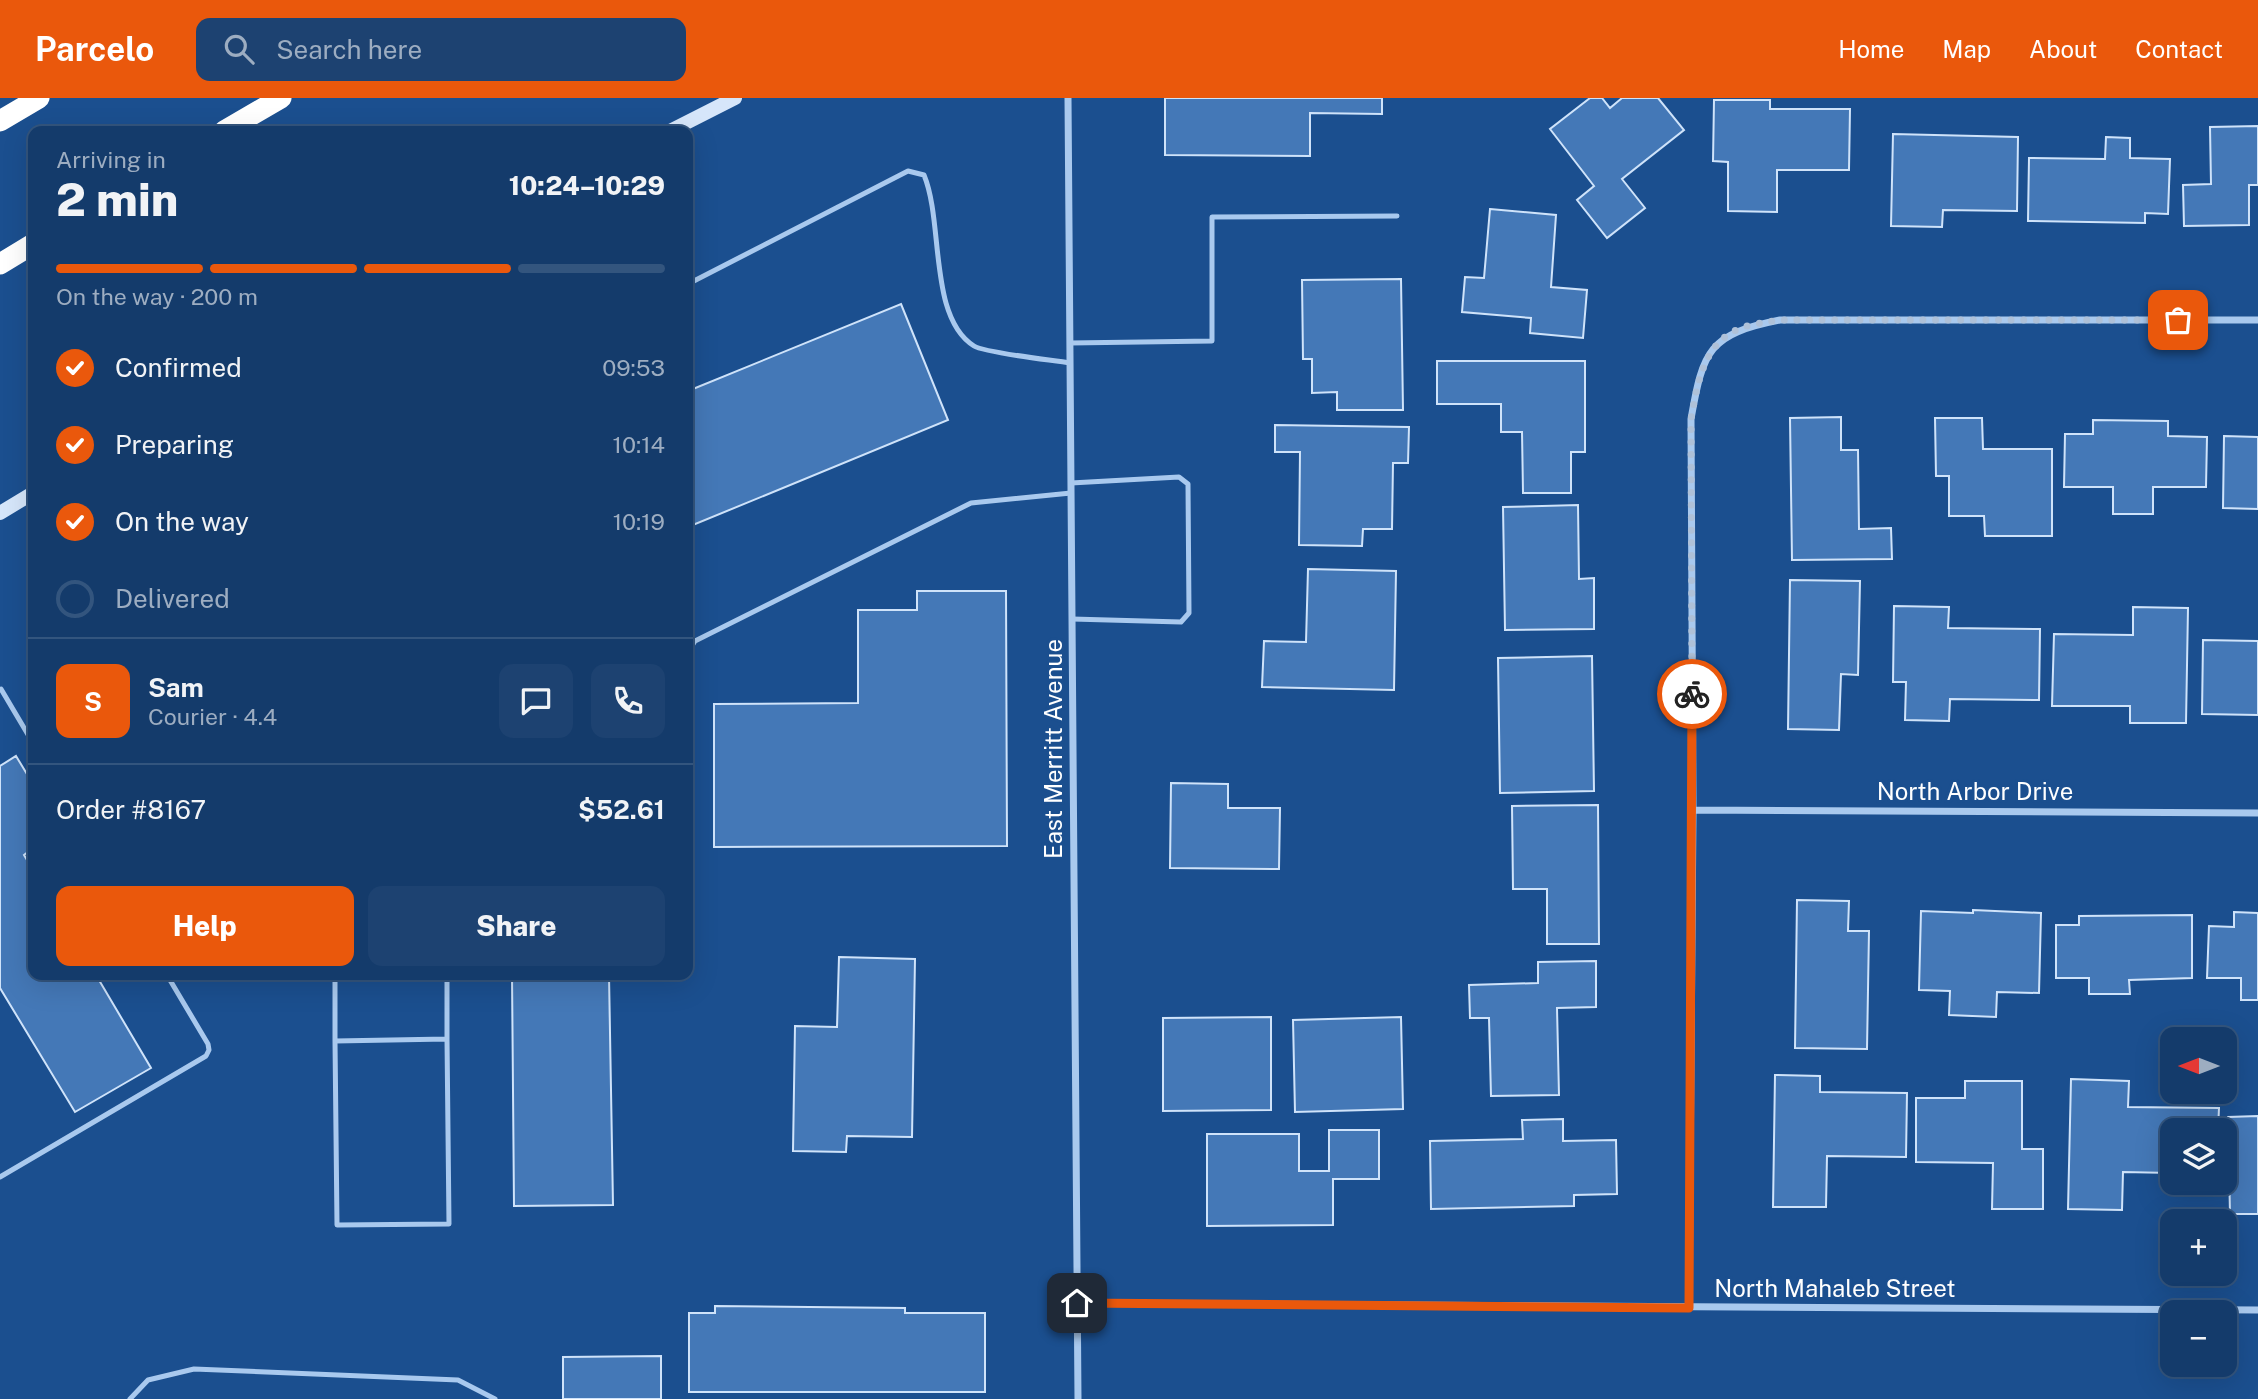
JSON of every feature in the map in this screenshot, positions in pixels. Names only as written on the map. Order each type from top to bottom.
[{"type":"highway","points":[[0,121],[38,98]]},
{"type":"highway","points":[[233,126],[281,98]]},
{"type":"highway","points":[[0,264],[28,247]]},
{"type":"main road","points":[[680,126],[736,98]]},
{"type":"main road","points":[[0,513],[28,496]]},
{"type":"street","name":"East Merritt Avenue","points":[[1068,98],[1078,1399]]},
{"type":"street","points":[[1689,1308],[1693,810],[1691,419],[1699,377],[1715,345],[1744,327],[1780,320],[2258,320]]},
{"type":"street","name":"North Arbor Drive","points":[[1693,810],[2258,813]]},
{"type":"street","name":"North Mahaleb Street","points":[[1077,1303],[2258,1310]]},
{"type":"lane","points":[[693,281],[908,171],[924,175],[931,193],[944,302],[955,329],[976,347],[1070,363]]},
{"type":"lane","points":[[1070,343],[1212,341],[1212,217],[1397,216]]},
{"type":"lane","points":[[1071,483],[1179,477],[1188,484],[1189,613],[1181,622],[1072,620]]},
{"type":"lane","points":[[693,644],[971,503],[1071,493]]},
{"type":"lane","points":[[1,688],[28,734]]},
{"type":"lane","points":[[0,1177],[206,1056],[208,1044],[170,980]]},
{"type":"lane","points":[[335,980],[337,1225],[449,1224],[447,980]]},
{"type":"lane","points":[[335,1041],[447,1039]]},
{"type":"lane","points":[[130,1399],[148,1380],[194,1369],[458,1380],[495,1399]]},
{"type":"building","points":[[1165,98],[1382,98],[1382,114],[1310,113],[1310,156],[1165,155]]},
{"type":"building","points":[[1590,98],[1602,98],[1610,108],[1622,98],[1658,98],[1684,130],[1622,179],[1645,208],[1607,238],[1577,200],[1594,186],[1550,129]]},
{"type":"building","points":[[1714,100],[1770,100],[1770,109],[1850,109],[1849,170],[1777,170],[1777,212],[1728,211],[1728,162],[1713,161]]},
{"type":"building","points":[[2258,126],[2258,185],[2249,185],[2249,225],[2184,226],[2183,185],[2211,184],[2210,127]]},
{"type":"building","points":[[1893,134],[2018,137],[2017,211],[1943,210],[1942,227],[1891,226]]},
{"type":"building","points":[[2106,137],[2130,138],[2130,158],[2170,159],[2168,214],[2145,213],[2145,223],[2028,221],[2029,158],[2105,159]]},
{"type":"building","points":[[1490,209],[1556,215],[1551,287],[1587,290],[1583,338],[1530,333],[1531,318],[1462,312],[1465,277],[1484,278]]},
{"type":"building","points":[[1401,279],[1403,410],[1337,410],[1337,392],[1312,393],[1312,359],[1303,359],[1302,280]]},
{"type":"building","points":[[901,304],[948,420],[693,525],[693,389]]},
{"type":"building","points":[[1437,361],[1585,361],[1585,452],[1571,452],[1571,493],[1523,493],[1522,432],[1501,432],[1501,404],[1437,404]]},
{"type":"building","points":[[1841,417],[1841,450],[1858,450],[1859,529],[1891,528],[1892,559],[1792,560],[1790,418]]},
{"type":"building","points":[[1935,418],[1982,418],[1983,449],[2052,449],[2052,536],[1985,536],[1984,516],[1949,516],[1949,476],[1936,476]]},
{"type":"building","points":[[2093,420],[2168,421],[2168,436],[2207,437],[2206,487],[2153,487],[2153,514],[2113,514],[2113,487],[2064,487],[2065,434],[2093,434]]},
{"type":"building","points":[[1275,425],[1409,427],[1408,463],[1393,463],[1392,529],[1363,529],[1362,546],[1299,545],[1300,452],[1275,452]]},
{"type":"building","points":[[2224,436],[2258,437],[2258,509],[2223,508]]},
{"type":"building","points":[[1578,505],[1579,579],[1594,578],[1594,629],[1505,630],[1503,507]]},
{"type":"building","points":[[1308,569],[1396,571],[1394,690],[1262,687],[1264,641],[1306,642]]},
{"type":"building","points":[[1790,580],[1860,581],[1858,675],[1841,674],[1839,730],[1788,729]]},
{"type":"building","points":[[917,591],[1006,591],[1007,846],[714,847],[714,704],[858,703],[858,610],[917,610]]},
{"type":"building","points":[[1894,606],[1949,607],[1948,628],[2040,629],[2039,700],[1950,699],[1949,721],[1905,720],[1906,682],[1893,682]]},
{"type":"building","points":[[2133,607],[2188,608],[2186,723],[2130,723],[2130,706],[2052,706],[2054,634],[2133,635]]},
{"type":"building","points":[[2203,640],[2258,641],[2258,715],[2202,714]]},
{"type":"building","points":[[1592,656],[1594,791],[1500,793],[1498,658]]},
{"type":"building","points":[[16,756],[28,776],[28,852],[24,855],[28,862],[28,980],[99,980],[151,1068],[75,1112],[0,988],[0,766]]},
{"type":"building","points":[[1171,783],[1228,784],[1228,808],[1280,808],[1279,869],[1170,868]]},
{"type":"building","points":[[1598,805],[1599,944],[1547,944],[1547,889],[1513,889],[1512,806]]},
{"type":"building","points":[[1797,900],[1849,901],[1848,931],[1869,931],[1867,1049],[1795,1048]]},
{"type":"building","points":[[1973,910],[2041,913],[2039,993],[1997,992],[1996,1017],[1949,1015],[1950,991],[1919,990],[1921,911],[1973,913]]},
{"type":"building","points":[[2234,912],[2258,913],[2258,1000],[2241,1000],[2241,978],[2207,978],[2209,926],[2234,927]]},
{"type":"building","points":[[2192,915],[2192,978],[2129,980],[2130,994],[2089,994],[2089,978],[2056,978],[2056,925],[2079,925],[2079,916]]},
{"type":"building","points":[[839,957],[915,959],[912,1137],[847,1136],[846,1152],[793,1151],[795,1026],[837,1027]]},
{"type":"building","points":[[1596,961],[1596,1007],[1557,1008],[1559,1095],[1491,1096],[1489,1018],[1470,1018],[1469,985],[1538,983],[1538,962]]},
{"type":"building","points":[[512,980],[609,980],[613,1205],[514,1206]]},
{"type":"building","points":[[1271,1017],[1271,1110],[1163,1111],[1163,1018]]},
{"type":"building","points":[[1401,1017],[1403,1109],[1295,1112],[1293,1020]]},
{"type":"building","points":[[1775,1075],[1820,1076],[1820,1092],[1907,1093],[1906,1157],[1827,1156],[1826,1207],[1773,1207]]},
{"type":"building","points":[[2071,1079],[2129,1081],[2128,1107],[2219,1108],[2219,1118],[2160,1118],[2160,1173],[2123,1172],[2122,1210],[2068,1209]]},
{"type":"building","points":[[1965,1081],[2022,1081],[2022,1149],[2043,1149],[2043,1209],[1992,1209],[1993,1163],[1916,1162],[1916,1098],[1965,1098]]},
{"type":"building","points":[[2258,1116],[2258,1214],[2237,1214],[2237,1209],[2230,1209],[2230,1195],[2237,1195],[2237,1118],[2228,1117]]},
{"type":"building","points":[[1563,1119],[1563,1141],[1616,1140],[1617,1194],[1574,1195],[1574,1206],[1431,1209],[1430,1141],[1523,1139],[1522,1120]]},
{"type":"building","points":[[1329,1130],[1379,1130],[1379,1179],[1333,1179],[1333,1225],[1207,1226],[1207,1134],[1299,1134],[1299,1171],[1329,1171]]},
{"type":"building","points":[[715,1306],[905,1308],[905,1313],[985,1313],[985,1392],[689,1392],[689,1313],[715,1313]]},
{"type":"building","points":[[661,1356],[661,1399],[563,1399],[563,1357]]},
{"type":"way so far","points":[[1692,694],[1691,419],[1699,377],[1715,345],[1744,327],[1780,320],[2178,320]]},
{"type":"route","points":[[1077,1303],[1689,1308],[1692,694]]}]
